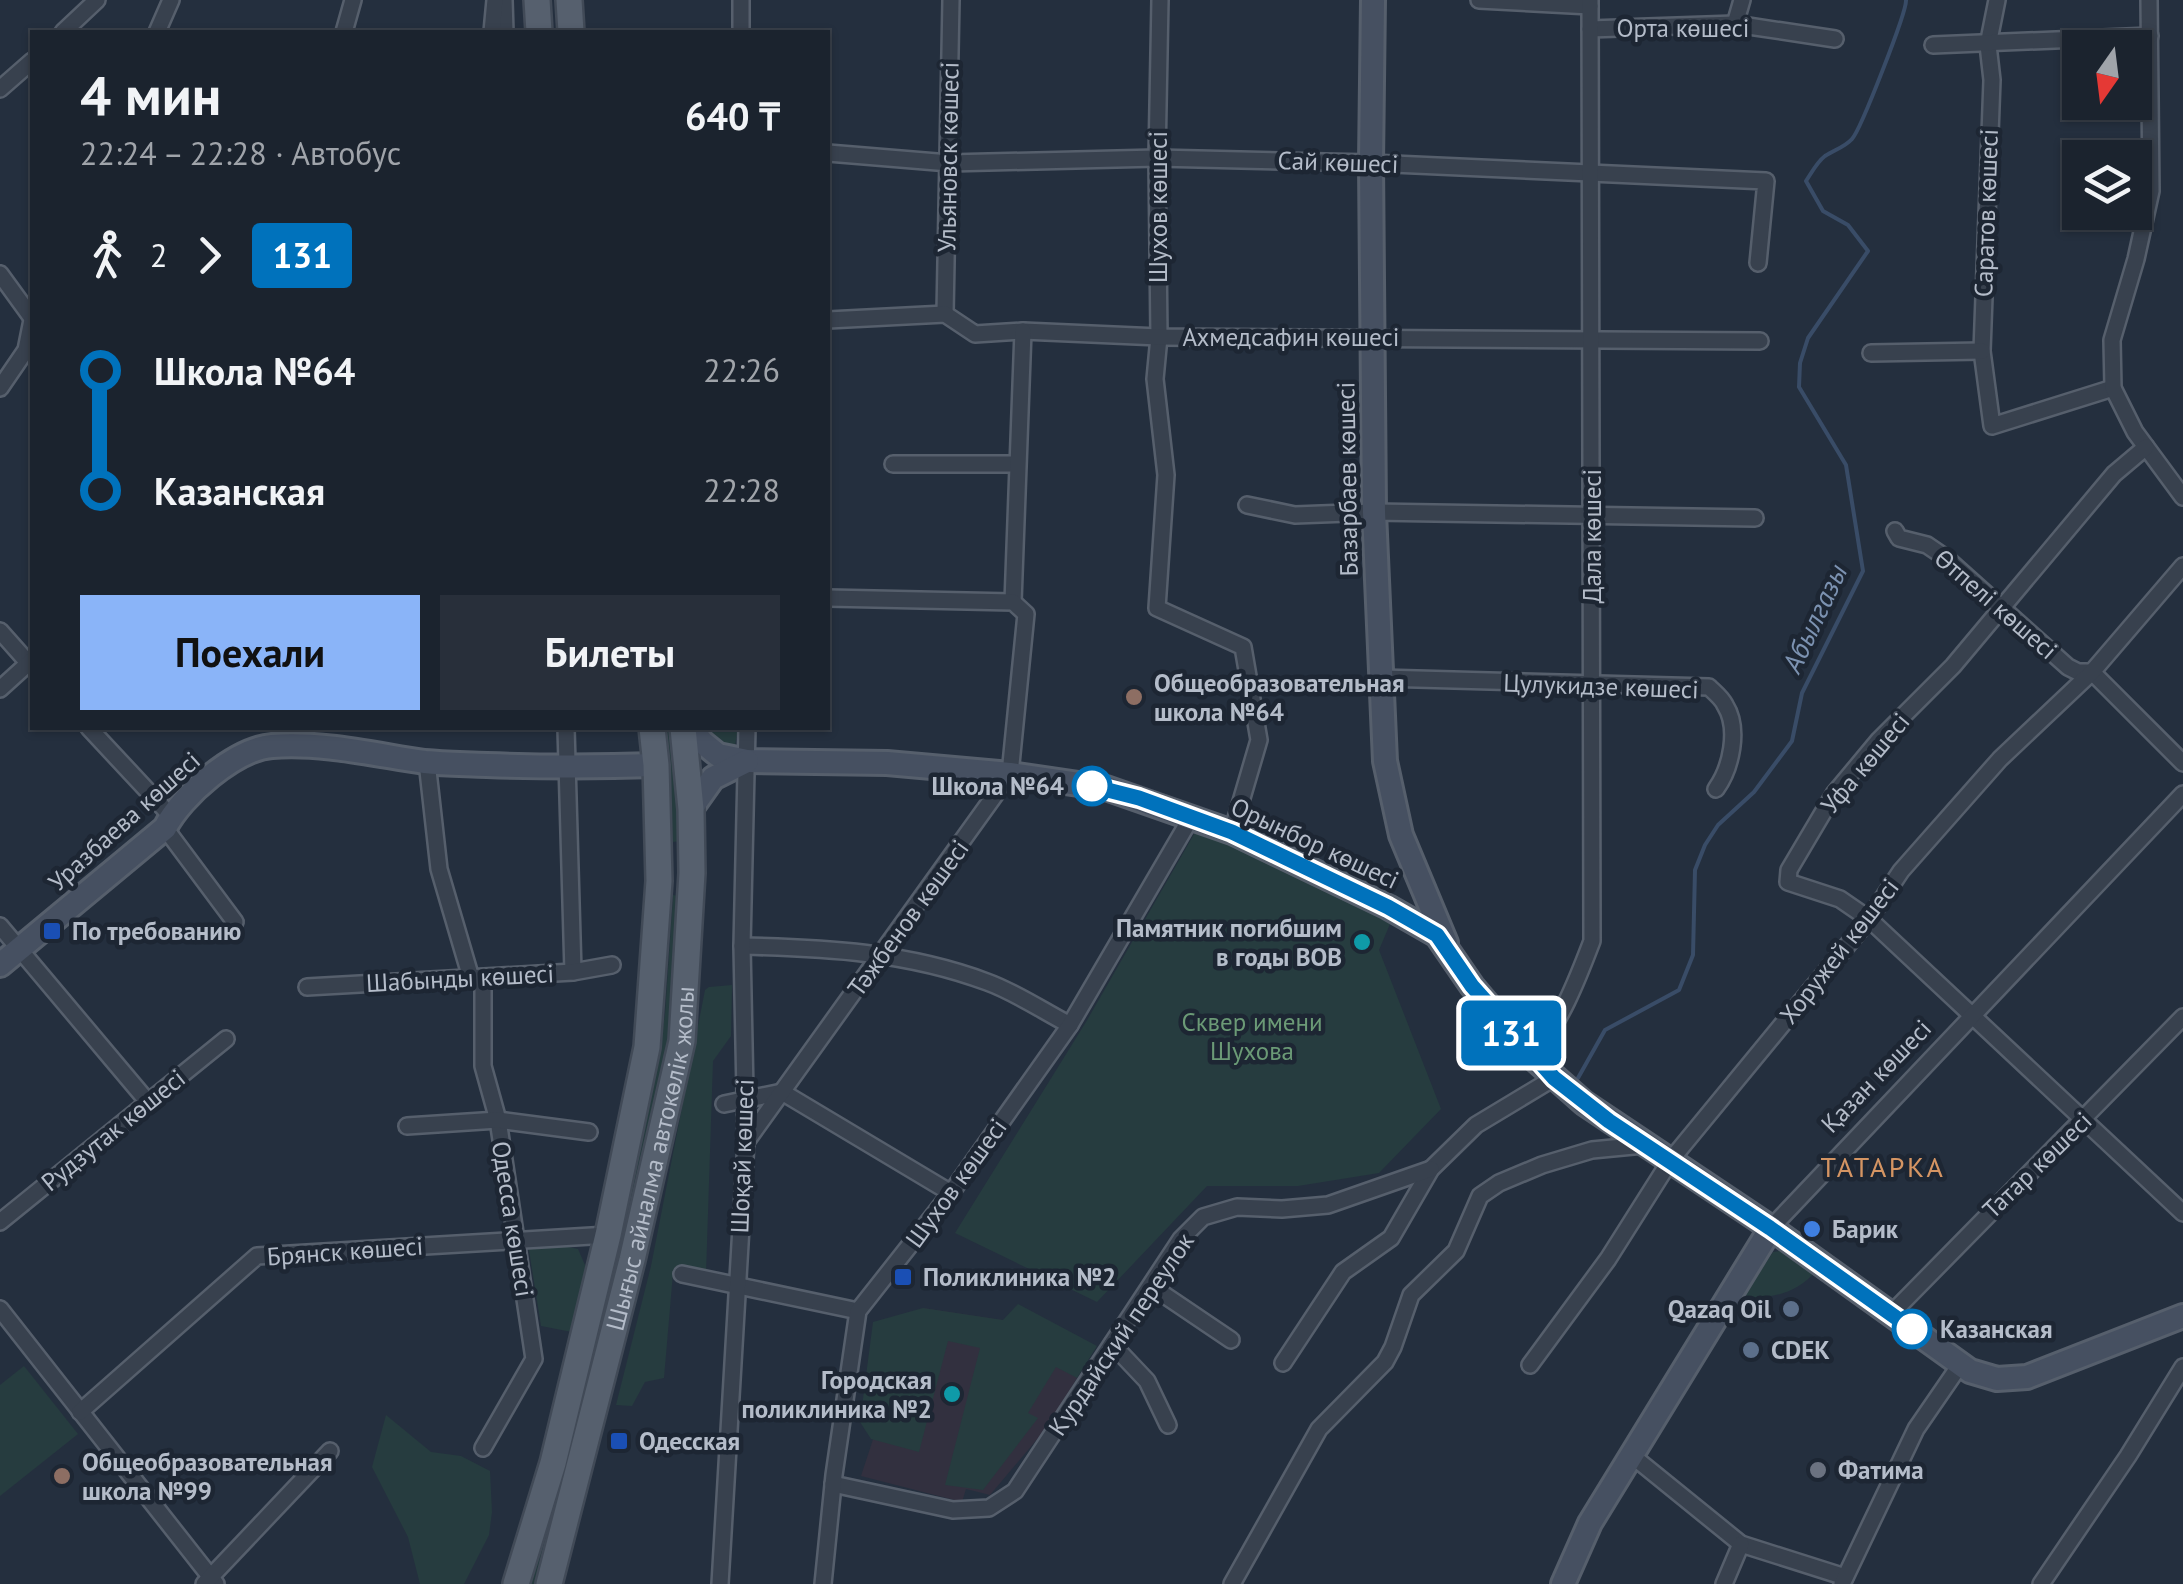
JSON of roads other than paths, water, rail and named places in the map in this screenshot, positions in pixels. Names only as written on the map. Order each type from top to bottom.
[{"type":"main road","points":[[538,0],[539,30]]},
{"type":"main road","points":[[569,0],[571,30]]},
{"type":"main road","name":"Шығыс айналма автокөлік жолы","points":[[516,1584],[553,1463],[608,1235],[647,1047],[660,881],[652,730]]},
{"type":"main road","name":"Шығыс айналма автокөлік жолы","points":[[549,1584],[632,1260],[682,1041],[692,873],[683,730]]},
{"type":"street","points":[[65,30],[97,0]]},
{"type":"street","points":[[158,30],[171,0]]},
{"type":"street","points":[[345,30],[353,0]]},
{"type":"street","points":[[492,30],[495,0]]},
{"type":"street","points":[[504,0],[504,30]]},
{"type":"street","points":[[741,0],[742,30]]},
{"type":"street","name":"Ульяновск көшесі","points":[[945,314],[951,0]]},
{"type":"street","name":"Шухов көшесі","points":[[1160,0],[1160,336],[1154,379],[1166,475],[1157,608],[1243,647],[1260,740],[1232,832]]},
{"type":"street","name":"Базарбаев көшесі","points":[[1374,0],[1374,512],[1384,761],[1401,835],[1448,946]]},
{"type":"street","name":"Орта көшесі","points":[[1479,0],[1590,3]]},
{"type":"street","points":[[1735,24],[1742,0]]},
{"type":"street","name":"Саратов көшесі","points":[[1998,0],[1988,45],[1992,80],[1982,351],[1992,426],[2113,388]]},
{"type":"street","points":[[2149,0],[2150,30]]},
{"type":"street","name":"Дала көшесі","points":[[1532,1057],[1571,998],[1592,941],[1590,3]]},
{"type":"street","name":"Орта көшесі","points":[[1590,30],[1735,24],[1834,39]]},
{"type":"street","points":[[1933,46],[2062,41]]},
{"type":"street","points":[[0,89],[30,63]]},
{"type":"street","points":[[2151,120],[2151,191],[2112,340],[2113,388],[2146,448],[2183,496]]},
{"type":"street","name":"Сай көшесі","points":[[830,153],[948,163],[1157,158],[1371,162],[1766,181],[1758,263]]},
{"type":"street","points":[[0,274],[30,315]]},
{"type":"street","name":"Ахмедсафин көшесі","points":[[830,320],[945,314],[975,334],[1023,331],[1760,342]]},
{"type":"street","points":[[0,388],[26,350],[30,329]]},
{"type":"street","points":[[830,598],[1013,602],[1023,331]]},
{"type":"street","points":[[1871,353],[1982,351]]},
{"type":"street","name":"Уфа көшесі","points":[[2146,448],[2114,474],[1952,666],[1879,740],[1834,794],[1790,870],[1788,882],[1840,899],[1869,920],[2183,1214]]},
{"type":"street","points":[[893,464],[1016,464]]},
{"type":"street","points":[[1247,505],[1295,515],[1374,512],[1754,518]]},
{"type":"street","name":"Өтпелі көшесі","points":[[1894,530],[1899,538],[1927,545],[2068,666],[2078,672],[2092,672],[2183,763]]},
{"type":"street","name":"Хоружей көшесі","points":[[1530,1365],[1608,1260],[1670,1161],[1869,920],[1901,870],[2000,759],[2092,672],[2183,566]]},
{"type":"street","name":"Тәжбенов көшесі","points":[[746,1142],[1010,774],[1026,614],[1013,602]]},
{"type":"street","points":[[0,631],[30,662]]},
{"type":"street","points":[[0,689],[30,664]]},
{"type":"street","name":"Цулукидзе көшесі","points":[[1381,678],[1709,687],[1726,705],[1731,723],[1731,757],[1716,790]]},
{"type":"street","points":[[91,730],[168,822],[235,922]]},
{"type":"street","points":[[566,730],[573,972]]},
{"type":"street","points":[[693,730],[718,755],[746,760]]},
{"type":"street","name":"Шоқай көшесі","points":[[720,1584],[746,1142],[742,946],[746,730]]},
{"type":"street","name":"Уразбаева көшесі","points":[[0,965],[168,822],[208,778],[271,737],[427,762],[569,768],[656,765]]},
{"type":"street","points":[[691,809],[713,778],[746,760]]},
{"type":"street","name":"Орынбор көшесі","points":[[746,760],[887,763],[1010,774],[1106,788],[1232,832],[1388,907],[1437,935],[1448,946],[1472,986],[1554,1078],[1960,1365],[1997,1379],[2027,1378],[2183,1316]]},
{"type":"street","name":"Одесса көшесі","points":[[427,762],[439,870],[477,978],[484,1066],[498,1120],[534,1359],[483,1448]]},
{"type":"street","name":"Қазан көшесі","points":[[1563,1584],[1590,1523],[1630,1454],[1770,1228],[2183,794]]},
{"type":"street","name":"Шухов көшесі","points":[[858,1311],[951,1193],[1070,1025],[1192,816]]},
{"type":"street","points":[[0,926],[148,1102]]},
{"type":"street","points":[[742,946],[834,948],[903,957],[990,982],[1070,1025]]},
{"type":"street","name":"Шабынды көшесі","points":[[308,987],[573,972],[612,964]]},
{"type":"street","name":"Татар көшесі","points":[[1891,1314],[2183,1017]]},
{"type":"street","name":"Рудзутак көшесі","points":[[0,1222],[226,1039]]},
{"type":"street","points":[[1283,1363],[1344,1272],[1391,1238],[1431,1169],[1476,1125],[1554,1078]]},
{"type":"street","points":[[724,1104],[782,1092],[951,1193]]},
{"type":"street","points":[[408,1126],[498,1120],[589,1132]]},
{"type":"street","points":[[1232,1584],[1319,1429],[1384,1362],[1411,1294],[1456,1252],[1480,1196],[1498,1183],[1542,1165],[1592,1150],[1644,1145]]},
{"type":"street","name":"Курдайский переулок","points":[[833,1484],[953,1510],[988,1508],[1014,1492],[1181,1240],[1203,1216],[1237,1206],[1282,1210],[1328,1205],[1431,1169]]},
{"type":"street","name":"Брянск көшесі","points":[[80,1412],[257,1256],[608,1235]]},
{"type":"street","points":[[682,1274],[858,1311],[823,1584]]},
{"type":"street","points":[[1150,1286],[1231,1340]]},
{"type":"street","points":[[0,1309],[210,1582],[330,1451]]},
{"type":"street","points":[[1112,1344],[1148,1381],[1168,1425]]},
{"type":"street","points":[[1630,1454],[1742,1544],[1844,1580],[1916,1429],[1960,1365]]},
{"type":"street","points":[[2041,1584],[2183,1367]]},
{"type":"street","points":[[1724,1584],[1742,1544]]},
{"type":"waterway","name":"Абылгазы","points":[[1578,1078],[1605,1030],[1679,990],[1693,955],[1695,870],[1705,845],[1718,825],[1754,792],[1792,741],[1802,693],[1863,571],[1846,465],[1799,387],[1800,363],[1808,338],[1868,251],[1848,225],[1823,211],[1806,181],[1822,158],[1849,142],[1857,131],[1892,46],[1906,0]]},
{"type":"place","name":"Общеобразовательная школа №64","points":[[1134,697]]},
{"type":"place","name":"Школа №64","points":[[1092,786]]},
{"type":"place","name":"По требованию","points":[[52,931]]},
{"type":"place","name":"Памятник погибшим в годы ВОВ","points":[[1362,942]]},
{"type":"place","name":"Барик","points":[[1812,1229]]},
{"type":"place","name":"Поликлиника №2","points":[[903,1277]]},
{"type":"place","name":"Qazaq Oil","points":[[1791,1309]]},
{"type":"place","name":"Казанская","points":[[1912,1329]]},
{"type":"place","name":"CDEK","points":[[1751,1350]]},
{"type":"place","name":"Городская поликлиника №2","points":[[952,1394]]},
{"type":"place","name":"Одесская","points":[[619,1441]]},
{"type":"place","name":"Фатима","points":[[1818,1470]]},
{"type":"place","name":"Общеобразовательная школа №99","points":[[62,1476]]},
{"type":"district","name":"ТАТАРКА","points":[[1883,1166]]},
{"type":"park label","name":"Сквер имени Шухова","points":[[1252,1036]]}]
